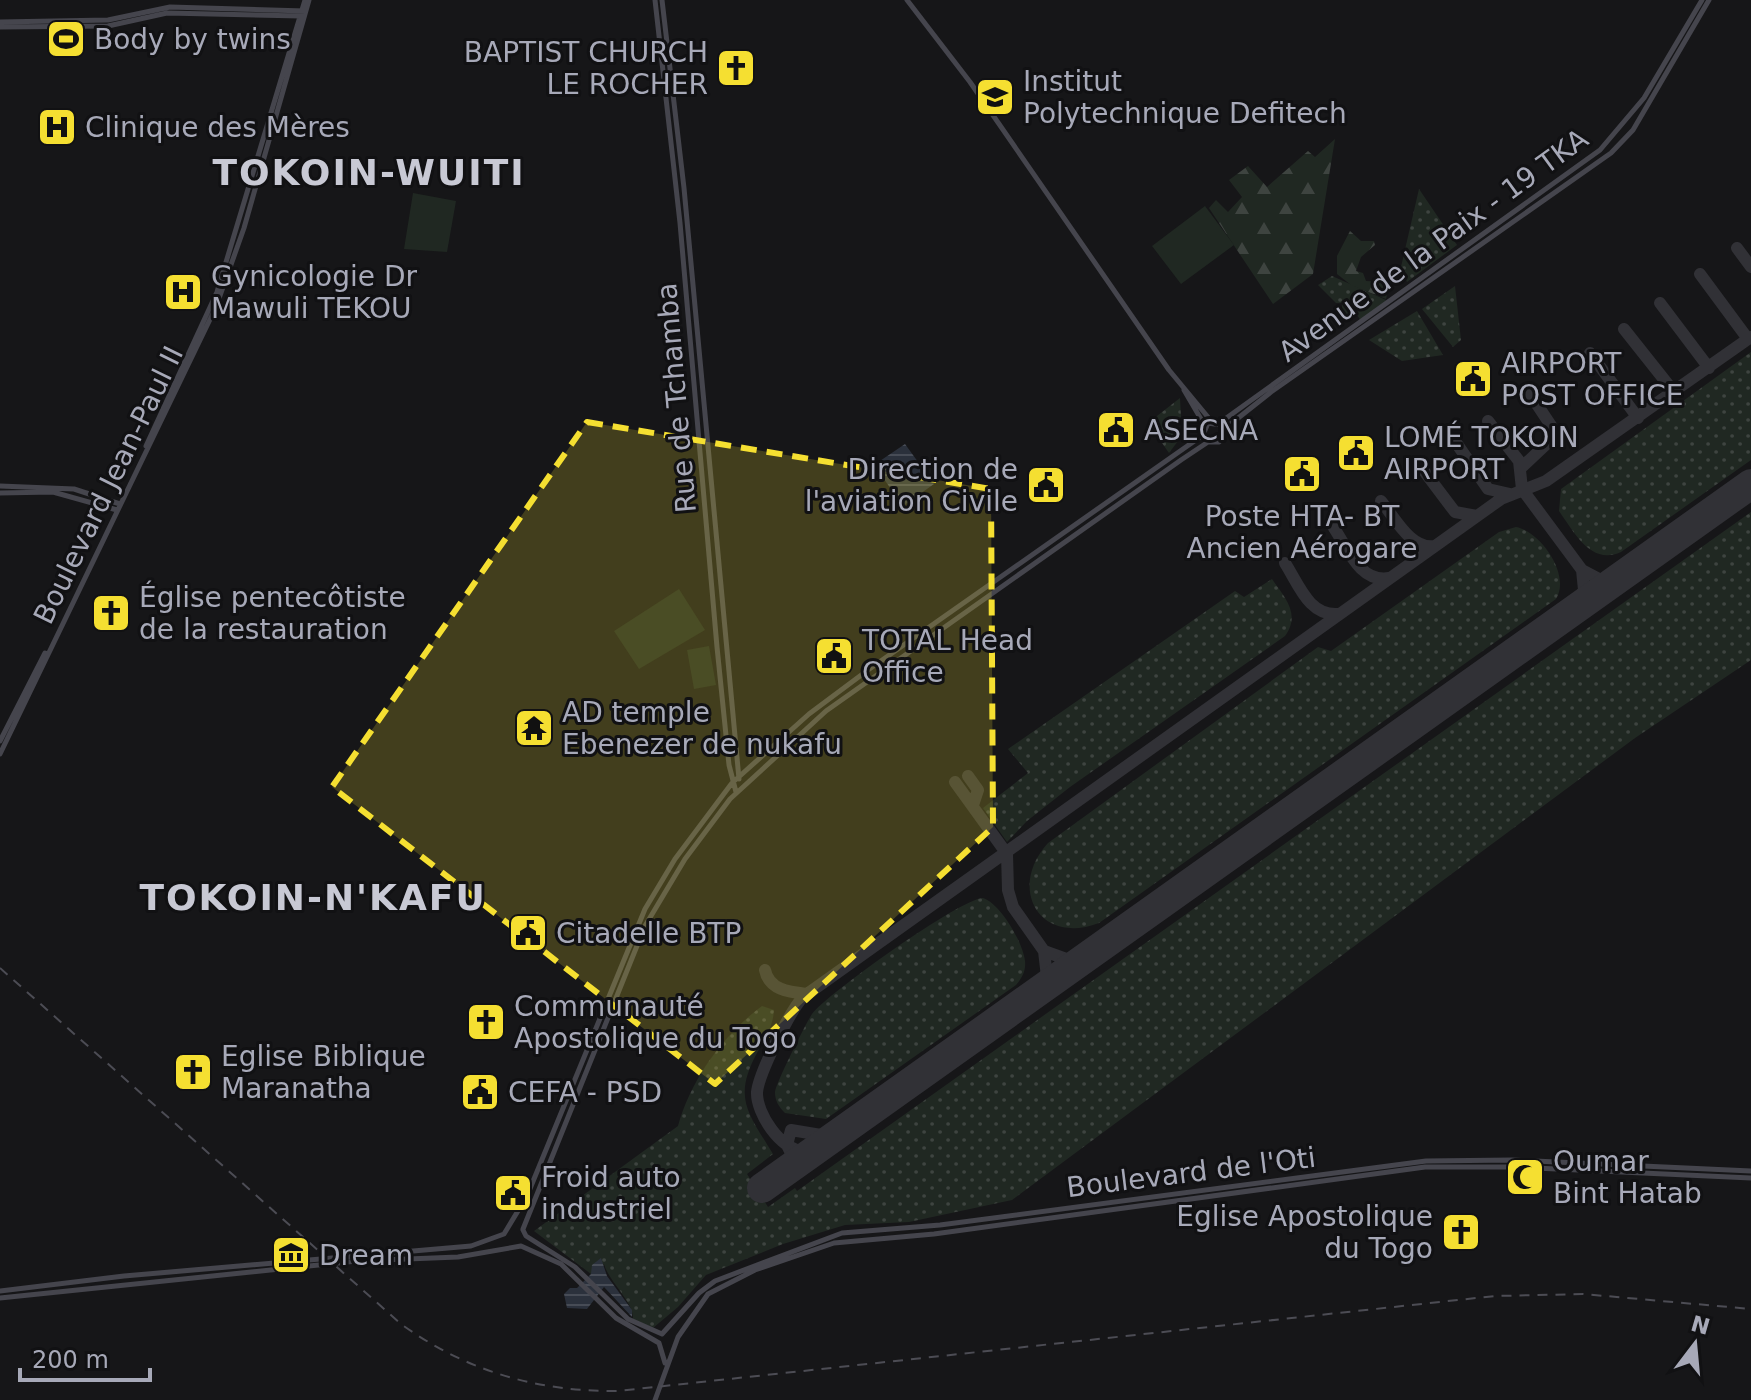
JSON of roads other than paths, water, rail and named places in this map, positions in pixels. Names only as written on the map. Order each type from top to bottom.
[{"type":"main road","name":"Rue de Tchamba","points":[[655,0],[673,148],[732,783],[736,792]]},
{"type":"main road","name":"Rue de Tchamba","points":[[662,0],[684,188],[738,778],[742,785]]},
{"type":"main road","points":[[0,1291],[124,1276],[478,1245],[504,1234],[527,1196],[627,946],[669,867],[732,783],[809,714],[868,670],[1203,435],[1205,426],[1184,389],[970,82],[907,0]]},
{"type":"main road","name":"Avenue de la Paix - 19 TKA","points":[[1215,423],[1600,150],[1644,98],[1702,0]]},
{"type":"main road","name":"Avenue de la Paix - 19 TKA","points":[[1223,430],[1271,392],[1564,189],[1622,143],[1633,130],[1709,0]]},
{"type":"main road","points":[[0,24],[108,20],[170,7],[304,10]]},
{"type":"main road","points":[[289,12],[304,10]]},
{"type":"main road","name":"Boulevard Jean-Paul II","points":[[0,754],[217,292],[304,10]]},
{"type":"main road","points":[[521,1246],[635,948],[670,881],[736,792],[826,711],[1208,442],[1219,442],[1223,430],[1184,389]]},
{"type":"main road","points":[[1205,426],[1215,423]]},
{"type":"main road","points":[[1203,435],[1208,442]]},
{"type":"main road","points":[[0,486],[81,490],[117,507]]},
{"type":"main road","points":[[0,493],[54,489]]},
{"type":"main road","name":"Boulevard Jean-Paul II","points":[[0,741],[117,507]]},
{"type":"main road","name":"Boulevard de l'Oti","points":[[665,1333],[699,1293],[715,1281],[834,1235],[1446,1163],[1751,1171]]},
{"type":"main road","name":"Boulevard de l'Oti","points":[[665,1364],[671,1351],[678,1346],[678,1337],[697,1306],[717,1286],[840,1241],[934,1234],[1446,1163],[1751,1178]]},
{"type":"main road","points":[[511,1226],[572,1269],[620,1316],[671,1351]]},
{"type":"main road","points":[[504,1234],[508,1246]]},
{"type":"main road","points":[[0,1298],[357,1261],[473,1255],[508,1246],[521,1246],[572,1269]]},
{"type":"main road","points":[[418,1250],[419,1260]]},
{"type":"main road","points":[[620,1316],[678,1337]]},
{"type":"main road","points":[[655,1400],[665,1364],[661,1346],[665,1333]]},
{"type":"railway","points":[[0,968],[401,1324],[477,1366],[531,1383],[559,1388],[618,1391],[1495,1296],[1583,1294],[1751,1309]]},
{"type":"place","name":"Body by twins","points":[[66,39]]},
{"type":"place","name":"BAPTIST CHURCH LE ROCHER","points":[[736,68]]},
{"type":"place","name":"Institut Polytechnique Defitech","points":[[995,97]]},
{"type":"place","name":"Clinique des Mères","points":[[57,127]]},
{"type":"place","name":"Gynicologie Dr Mawuli TEKOU","points":[[183,292]]},
{"type":"place","name":"AIRPORT POST OFFICE","points":[[1473,379]]},
{"type":"place","name":"ASECNA","points":[[1116,430]]},
{"type":"place","name":"LOMÉ TOKOIN AIRPORT","points":[[1356,453]]},
{"type":"place","name":"Poste HTA- BT Ancien Aérogare","points":[[1302,474]]},
{"type":"place","name":"Direction de l'aviation Civile","points":[[1046,485]]},
{"type":"place","name":"Église pentecôtiste de la restauration","points":[[111,613]]},
{"type":"place","name":"TOTAL Head Office","points":[[834,656]]},
{"type":"place","name":"AD temple Ebenezer de nukafu","points":[[534,728]]},
{"type":"place","name":"Citadelle BTP","points":[[528,933]]},
{"type":"place","name":"Communauté Apostolique du Togo","points":[[486,1022]]},
{"type":"place","name":"Eglise Biblique Maranatha","points":[[193,1072]]},
{"type":"place","name":"CEFA - PSD","points":[[480,1092]]},
{"type":"place","name":"Oumar Bint Hatab","points":[[1525,1177]]},
{"type":"place","name":"Froid auto industriel","points":[[513,1193]]},
{"type":"place","name":"Eglise Apostolique du Togo","points":[[1461,1232]]},
{"type":"place","name":"Dream","points":[[291,1255]]},
{"type":"district","name":"TOKOIN-WUITI","points":[[369,172]]},
{"type":"district","name":"TOKOIN-N'KAFU","points":[[313,897]]}]
